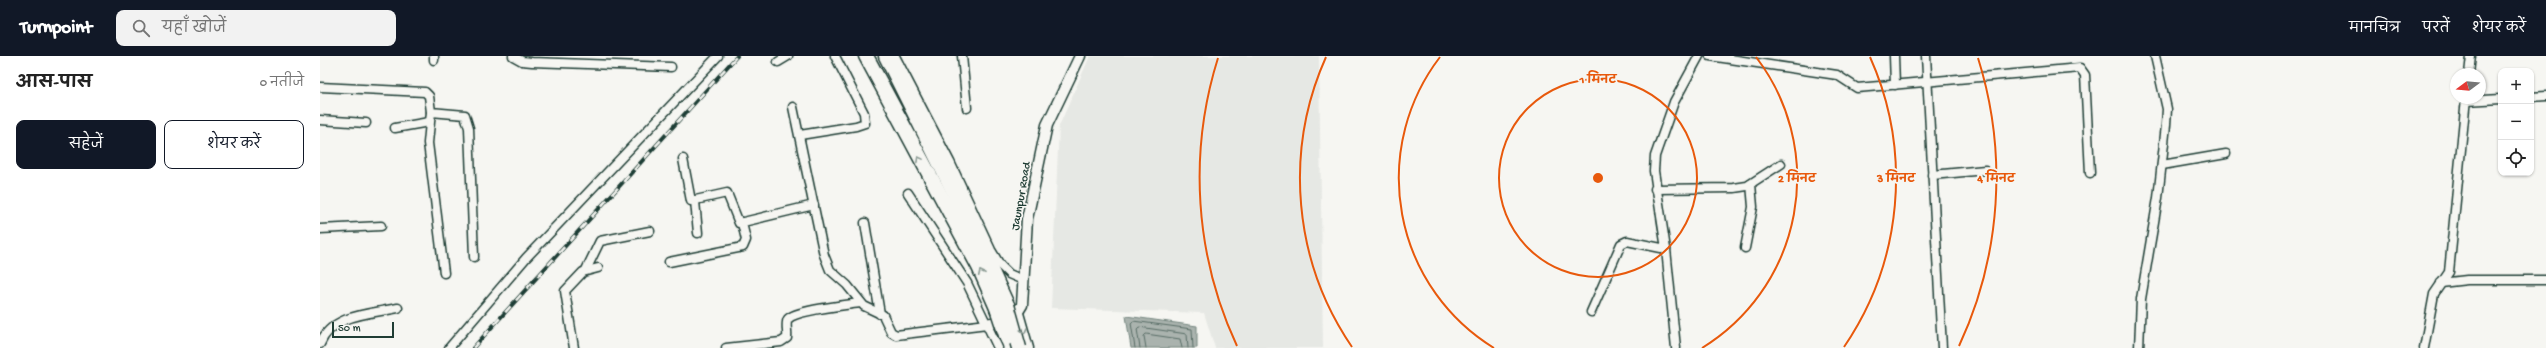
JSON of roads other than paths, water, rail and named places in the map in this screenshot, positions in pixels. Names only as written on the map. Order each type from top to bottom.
[{"type":"highway","points":[[866,56],[979,267],[1008,309],[1010,348]]},
{"type":"highway","points":[[886,56],[971,226],[1008,309],[1019,348]]},
{"type":"street","points":[[513,56],[522,61],[532,62],[672,67]]},
{"type":"street","points":[[448,348],[526,258],[718,56]]},
{"type":"street","points":[[778,62],[788,56]]},
{"type":"street","points":[[800,135],[856,126],[865,122],[864,113],[835,56]]},
{"type":"street","points":[[895,56],[950,162],[994,255],[1000,265],[1009,274],[1023,280]]},
{"type":"street","points":[[962,56],[967,108]]},
{"type":"street","name":"Jaunpur Road","points":[[1008,309],[1022,305],[1027,219],[1046,133],[1080,56]]},
{"type":"street","points":[[1676,348],[1666,249],[1655,189],[1655,156],[1674,102],[1699,56]]},
{"type":"street","points":[[1710,56],[1837,75],[1857,88],[2080,68],[2085,75],[2090,173]]},
{"type":"street","points":[[1894,56],[1895,85]]},
{"type":"street","points":[[1926,56],[1926,82],[1942,348]]},
{"type":"street","points":[[2140,348],[2141,299],[2162,165],[2167,109],[2155,56]]},
{"type":"street","points":[[2470,68],[2471,56]]},
{"type":"street","points":[[320,87],[425,92],[429,96],[431,112],[429,122],[429,158],[444,273]]},
{"type":"street","points":[[2534,97],[2546,96]]},
{"type":"street","points":[[2486,99],[2498,99]]},
{"type":"street","points":[[2424,348],[2432,303],[2441,283],[2449,272],[2466,104]]},
{"type":"street","points":[[793,107],[827,265],[851,290],[860,303],[880,314],[896,335],[987,324],[1014,318],[1008,309]]},
{"type":"street","points":[[431,112],[460,113],[465,115],[468,120],[474,257]]},
{"type":"street","points":[[320,120],[366,123]]},
{"type":"street","points":[[395,128],[429,122]]},
{"type":"street","points":[[2162,165],[2226,154]]},
{"type":"street","points":[[682,159],[690,198],[695,202],[698,233]]},
{"type":"street","points":[[1655,189],[1734,188],[1751,184],[1781,164]]},
{"type":"street","points":[[1932,175],[1985,170]]},
{"type":"street","points":[[1745,248],[1752,215],[1751,184]]},
{"type":"street","points":[[695,202],[727,193],[737,221],[742,223],[814,205]]},
{"type":"street","points":[[908,193],[966,283],[998,348]]},
{"type":"street","points":[[669,262],[743,247],[746,240],[742,223]]},
{"type":"street","points":[[865,223],[880,314]]},
{"type":"street","points":[[320,229],[381,226]]},
{"type":"street","points":[[574,348],[566,291],[586,270],[600,241],[650,231]]},
{"type":"street","points":[[1591,312],[1621,244],[1627,241],[1666,249]]},
{"type":"street","points":[[586,270],[598,268]]},
{"type":"street","points":[[2441,283],[2467,280],[2546,280]]},
{"type":"street","points":[[726,348],[781,342],[787,338],[787,322],[790,318],[816,309],[860,303]]},
{"type":"street","points":[[320,344],[327,331],[337,323],[398,308]]},
{"type":"street","points":[[1008,309],[1028,348]]},
{"type":"water","points":[[1126,316],[1197,326],[1197,348],[1131,348]]},
{"type":"railway","points":[[473,348],[737,56]]}]
